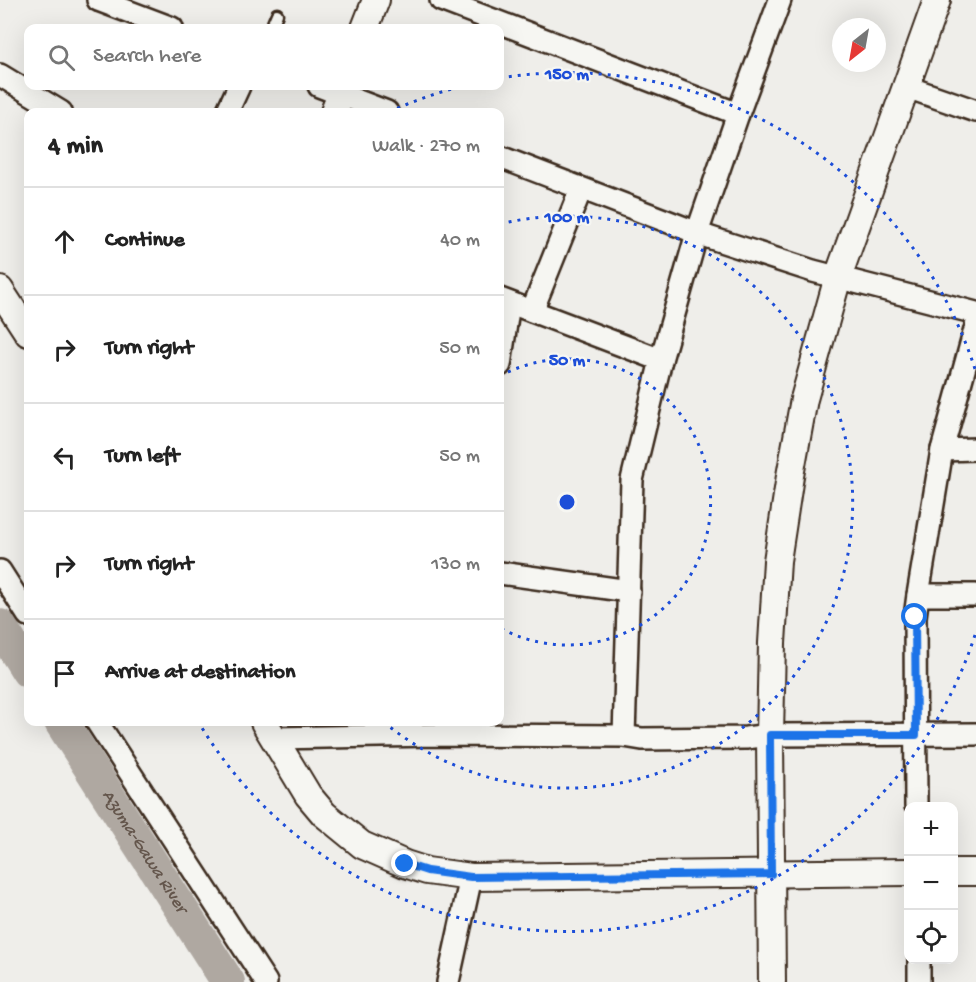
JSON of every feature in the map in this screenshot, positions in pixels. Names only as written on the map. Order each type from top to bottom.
[{"type":"street","points":[[98,0],[161,24]]},
{"type":"street","points":[[367,24],[376,0]]},
{"type":"street","points":[[441,0],[504,24]]},
{"type":"street","points":[[624,735],[632,480],[661,360],[697,233],[780,0]]},
{"type":"street","points":[[772,982],[770,735],[772,643],[779,550],[790,476],[804,399],[838,277],[937,0]]},
{"type":"street","points":[[504,24],[738,114]]},
{"type":"street","points":[[0,75],[24,90]]},
{"type":"street","points":[[907,87],[976,111]]},
{"type":"street","points":[[25,90],[54,108]]},
{"type":"street","points":[[229,108],[236,90]]},
{"type":"street","points":[[335,94],[375,108]]},
{"type":"street","points":[[504,159],[697,233],[813,271],[976,313]]},
{"type":"street","points":[[532,311],[581,189]]},
{"type":"street","points":[[0,290],[24,327]]},
{"type":"street","points":[[504,301],[661,360]]},
{"type":"street","points":[[916,802],[915,617],[942,450],[976,326]]},
{"type":"street","points":[[942,450],[976,448]]},
{"type":"street","points":[[0,571],[24,609]]},
{"type":"street","points":[[504,574],[629,591]]},
{"type":"street","points":[[918,595],[976,595]]},
{"type":"street","points":[[100,726],[266,982]]},
{"type":"street","points":[[269,730],[429,728],[624,735],[642,739],[746,738],[770,735],[976,734]]},
{"type":"street","points":[[269,730],[308,795],[324,814],[362,845],[397,861],[427,871],[471,877],[904,872]]},
{"type":"street","points":[[958,872],[976,872]]},
{"type":"street","points":[[448,982],[471,877]]},
{"type":"street","points":[[919,964],[919,982]]},
{"type":"lane","points":[[273,24],[277,14]]},
{"type":"waterway","name":"Azuma-Gawa River","points":[[0,626],[24,665]]},
{"type":"waterway","name":"Azuma-Gawa River","points":[[64,726],[228,982]]},
{"type":"route","points":[[405,864],[427,871],[471,877],[771,874],[770,735],[916,735],[915,617]]}]
